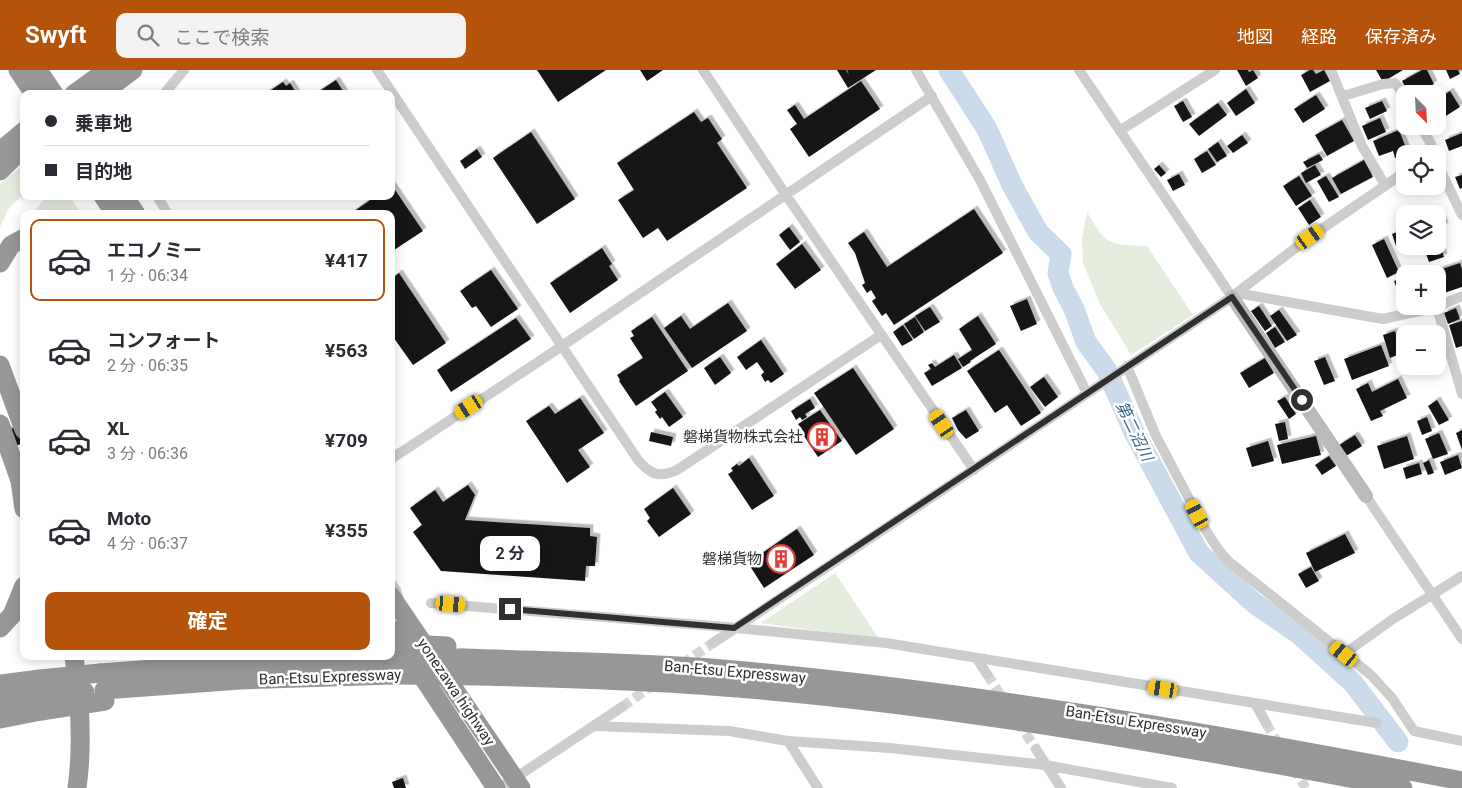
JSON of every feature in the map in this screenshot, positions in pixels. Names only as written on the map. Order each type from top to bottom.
[{"type":"highway","points":[[18,70],[43,82]]},
{"type":"highway","points":[[88,90],[107,70]]},
{"type":"highway","points":[[89,90],[133,70]]},
{"type":"highway","points":[[0,151],[20,139]]},
{"type":"highway","points":[[0,171],[20,141]]},
{"type":"highway","points":[[0,263],[11,246],[20,240]]},
{"type":"highway","points":[[1,363],[20,418]]},
{"type":"highway","points":[[0,424],[20,480]]},
{"type":"highway","points":[[0,628],[12,615],[20,596]]},
{"type":"highway","name":"yonezawa highway","points":[[395,601],[508,786]]},
{"type":"highway","name":"yonezawa highway","points":[[395,634],[508,786]]},
{"type":"highway","name":"Ban-Etsu Expressway","points":[[395,650],[463,652],[710,668],[897,687],[1092,715],[1256,742],[1462,781]]},
{"type":"highway","points":[[63,660],[69,714],[66,788]]},
{"type":"highway","points":[[74,660],[80,713],[77,788]]},
{"type":"highway","name":"Ban-Etsu Expressway","points":[[0,702],[103,688],[272,660]]},
{"type":"highway","name":"Ban-Etsu Expressway","points":[[103,688],[240,680],[392,675],[628,681],[712,686],[896,705],[1091,733],[1248,759],[1403,788]]},
{"type":"highway","name":"Ban-Etsu Expressway","points":[[0,684],[41,696]]},
{"type":"highway","points":[[0,719],[41,696],[103,688]]},
{"type":"street","points":[[167,90],[184,70]]},
{"type":"street","points":[[377,70],[390,90]]},
{"type":"street","points":[[703,70],[880,335],[974,470]]},
{"type":"street","points":[[916,70],[980,180],[1087,393]]},
{"type":"street","points":[[1080,70],[1235,295],[1462,639]]},
{"type":"street","points":[[1120,130],[1215,70]]},
{"type":"street","points":[[1331,70],[1362,146],[1385,185]]},
{"type":"street","points":[[1343,96],[1383,84],[1395,83],[1397,85]]},
{"type":"street","points":[[395,456],[932,96]]},
{"type":"street","points":[[395,97],[638,460],[652,473],[662,475],[677,470],[880,335]]},
{"type":"street","points":[[713,643],[1235,295],[1310,237],[1396,178]]},
{"type":"street","points":[[1446,182],[1462,215]]},
{"type":"street","points":[[1235,295],[1383,319],[1401,315]]},
{"type":"street","points":[[1446,303],[1462,296]]},
{"type":"street","points":[[1439,315],[1462,394]]},
{"type":"street","points":[[1124,368],[1156,436],[1205,529],[1228,561],[1371,675],[1392,698],[1414,731],[1462,741]]},
{"type":"street","points":[[1344,654],[1393,619],[1433,596],[1462,576]]},
{"type":"street","points":[[431,602],[886,643],[1256,705],[1377,723]]},
{"type":"street","points":[[978,659],[987,674]]},
{"type":"street","points":[[1256,705],[1266,723]]},
{"type":"street","points":[[508,786],[622,707]]},
{"type":"street","points":[[594,726],[728,731],[788,741],[890,748],[1045,765],[1148,786],[1172,788]]},
{"type":"street","points":[[788,741],[818,788]]},
{"type":"street","points":[[1036,750],[1061,788]]},
{"type":"shaded area","points":[[20,167],[20,198],[9,208],[0,227],[0,184]]},
{"type":"shaded area","points":[[44,200],[72,200],[79,210],[35,210]]},
{"type":"shaded area","points":[[1087,212],[1100,233],[1109,241],[1125,245],[1147,246],[1193,315],[1131,355],[1100,304],[1083,263],[1082,238]]},
{"type":"shaded area","points":[[835,573],[879,639],[761,623]]},
{"type":"building","points":[[537,70],[606,70],[558,102]]},
{"type":"building","points":[[640,70],[663,70],[647,81]]},
{"type":"building","points":[[837,70],[846,70],[849,75],[847,70],[876,70],[848,88]]},
{"type":"building","points":[[1237,70],[1248,70],[1249,72],[1253,70],[1258,78],[1246,86]]},
{"type":"building","points":[[1313,70],[1316,74],[1324,70],[1330,81],[1310,92],[1301,75]]},
{"type":"building","points":[[1376,70],[1403,70],[1383,82]]},
{"type":"building","points":[[1422,70],[1427,70],[1434,84],[1404,85],[1402,81]]},
{"type":"building","points":[[1446,70],[1458,70],[1460,74],[1450,79]]},
{"type":"building","points":[[336,80],[342,90],[321,90]]},
{"type":"building","points":[[861,81],[880,109],[809,157],[790,129],[797,124],[787,110],[795,105],[804,119]]},
{"type":"building","points":[[283,82],[286,86],[290,83],[294,90],[271,90]]},
{"type":"building","points":[[1246,89],[1255,103],[1236,116],[1227,103]]},
{"type":"building","points":[[1450,91],[1460,107],[1446,116],[1446,94]]},
{"type":"building","points":[[1316,95],[1325,109],[1303,123],[1294,109]]},
{"type":"building","points":[[1183,101],[1192,117],[1183,122],[1174,106]]},
{"type":"building","points":[[1382,101],[1387,111],[1370,119],[1365,108]]},
{"type":"building","points":[[1218,103],[1227,115],[1199,136],[1189,124]]},
{"type":"building","points":[[694,112],[701,122],[708,118],[722,139],[717,143],[747,188],[667,241],[658,228],[643,238],[618,200],[634,190],[617,163]]},
{"type":"building","points":[[1380,118],[1386,132],[1368,140],[1362,126]]},
{"type":"building","points":[[1342,120],[1354,141],[1327,156],[1315,135]]},
{"type":"building","points":[[1396,131],[1396,135],[1401,135],[1405,145],[1396,145],[1396,158],[1393,151],[1379,156],[1373,141]]},
{"type":"building","points":[[531,132],[575,199],[537,224],[493,158]]},
{"type":"building","points":[[1462,133],[1462,146],[1449,151],[1445,140]]},
{"type":"building","points":[[1242,135],[1248,143],[1233,153],[1227,146]]},
{"type":"building","points":[[1218,142],[1227,156],[1217,162],[1208,149]]},
{"type":"building","points":[[477,149],[482,157],[465,169],[460,161]]},
{"type":"building","points":[[1207,151],[1216,165],[1202,173],[1194,159]]},
{"type":"building","points":[[1319,154],[1323,160],[1307,168],[1303,162]]},
{"type":"building","points":[[1364,160],[1373,177],[1341,194],[1332,178]]},
{"type":"building","points":[[1159,165],[1166,173],[1161,177],[1154,169]]},
{"type":"building","points":[[1315,165],[1321,175],[1306,183],[1301,173]]},
{"type":"building","points":[[1179,174],[1185,185],[1173,191],[1167,180]]},
{"type":"building","points":[[1462,175],[1462,188],[1460,189],[1455,177]]},
{"type":"building","points":[[1299,176],[1312,196],[1296,206],[1283,186]]},
{"type":"building","points":[[1326,176],[1339,197],[1329,202],[1317,181]]},
{"type":"building","points":[[395,190],[423,231],[395,249],[395,210],[356,210],[370,200],[395,200]]},
{"type":"building","points":[[1310,200],[1321,217],[1309,225],[1298,208]]},
{"type":"building","points":[[974,209],[1003,253],[894,325],[886,313],[882,316],[872,301],[876,298],[871,290],[867,293],[862,285],[865,283],[855,253],[848,243],[864,232],[887,267]]},
{"type":"building","points":[[789,227],[800,242],[790,250],[779,235]]},
{"type":"building","points":[[1396,232],[1396,246],[1392,234]]},
{"type":"building","points":[[1384,239],[1396,265],[1396,274],[1387,278],[1372,245]]},
{"type":"building","points":[[802,244],[821,270],[795,289],[776,264]]},
{"type":"building","points":[[602,248],[612,264],[609,266],[618,280],[570,313],[550,283]]},
{"type":"building","points":[[1426,255],[1443,255],[1444,257],[1429,262]]},
{"type":"building","points":[[1460,263],[1462,287],[1446,292],[1446,268]]},
{"type":"building","points":[[491,270],[518,309],[491,327],[476,306],[472,308],[460,291]]},
{"type":"building","points":[[399,273],[446,343],[413,365],[395,340],[395,276]]},
{"type":"building","points":[[1027,299],[1037,324],[1021,331],[1010,306]]},
{"type":"building","points":[[728,303],[747,331],[692,368],[664,328],[681,316],[690,329]]},
{"type":"building","points":[[1259,306],[1272,326],[1265,331],[1251,311]]},
{"type":"building","points":[[930,307],[940,322],[925,331],[915,316]]},
{"type":"building","points":[[1456,308],[1460,319],[1448,324],[1445,315],[1446,312]]},
{"type":"building","points":[[1279,310],[1297,335],[1287,341],[1270,316]]},
{"type":"building","points":[[978,316],[996,344],[963,367],[958,359],[972,350],[959,329]]},
{"type":"building","points":[[652,317],[688,371],[636,406],[617,375],[643,358],[630,338],[634,336],[631,331]]},
{"type":"building","points":[[915,317],[924,332],[914,339],[904,324]]},
{"type":"building","points":[[516,318],[531,339],[451,392],[437,370]]},
{"type":"building","points":[[1462,321],[1462,346],[1456,348],[1449,325]]},
{"type":"building","points":[[903,325],[913,340],[902,346],[893,332]]},
{"type":"building","points":[[1275,327],[1285,342],[1275,348],[1266,333]]},
{"type":"building","points":[[1395,331],[1396,356],[1390,358],[1383,335]]},
{"type":"building","points":[[761,340],[784,374],[771,383],[768,380],[765,382],[761,375],[764,372],[757,362],[746,370],[737,357]]},
{"type":"building","points":[[1381,345],[1389,366],[1352,380],[1344,359]]},
{"type":"building","points":[[999,350],[1041,413],[1021,426],[1007,405],[995,413],[967,371]]},
{"type":"building","points":[[954,355],[962,368],[932,386],[924,373],[931,369],[928,365],[932,363],[935,367]]},
{"type":"building","points":[[720,357],[731,373],[715,385],[704,368]]},
{"type":"building","points":[[1325,357],[1335,381],[1324,385],[1314,361]]},
{"type":"building","points":[[1265,358],[1274,373],[1249,388],[1240,373]]},
{"type":"building","points":[[853,368],[894,429],[856,455],[814,393]]},
{"type":"building","points":[[1044,377],[1058,397],[1045,407],[1030,387]]},
{"type":"building","points":[[1398,379],[1407,398],[1380,411],[1383,416],[1371,421],[1356,389],[1368,383],[1372,392]]},
{"type":"building","points":[[665,392],[683,417],[669,427],[662,417],[660,419],[655,412],[657,410],[651,402]]},
{"type":"building","points":[[1285,397],[1296,414],[1289,419],[1277,401]]},
{"type":"building","points":[[580,398],[604,433],[578,450],[590,467],[567,483],[526,421],[549,406],[555,414]]},
{"type":"building","points":[[810,399],[815,408],[805,414],[807,417],[802,420],[800,417],[796,420],[791,411]]},
{"type":"building","points":[[1437,400],[1449,420],[1439,425],[1428,406]]},
{"type":"building","name":"磐梯貨物株式会社","points":[[820,410],[842,441],[818,457],[798,424]]},
{"type":"building","points":[[966,410],[979,431],[966,439],[958,430],[952,418]]},
{"type":"building","points":[[1427,417],[1432,431],[1422,435],[1417,421]]},
{"type":"building","points":[[1285,422],[1288,439],[1279,441],[1275,424]]},
{"type":"building","points":[[20,426],[20,444],[0,451],[0,432]]},
{"type":"building","points":[[1462,430],[1462,450],[1456,433]]},
{"type":"building","points":[[651,432],[673,437],[671,446],[649,441]]},
{"type":"building","points":[[1439,433],[1448,454],[1433,459],[1425,439]]},
{"type":"building","points":[[1355,435],[1362,446],[1346,456],[1339,445]]},
{"type":"building","points":[[1316,436],[1321,455],[1282,464],[1277,445]]},
{"type":"building","points":[[1407,436],[1414,459],[1384,469],[1377,446]]},
{"type":"building","points":[[1268,441],[1274,461],[1252,467],[1246,448]]},
{"type":"building","points":[[1458,455],[1462,468],[1445,475],[1440,462]]},
{"type":"building","points":[[1329,456],[1336,466],[1322,475],[1315,465]]},
{"type":"building","points":[[749,458],[774,496],[752,510],[728,474],[733,471],[731,468],[737,464],[739,466]]},
{"type":"building","points":[[1429,460],[1434,473],[1428,475],[1423,463]]},
{"type":"building","points":[[1419,463],[1422,474],[1406,479],[1403,468]]},
{"type":"building","points":[[468,485],[475,495],[465,520],[590,528],[590,536],[597,537],[595,566],[586,566],[585,581],[441,571],[413,532],[422,525],[410,508],[435,490],[443,502]]},
{"type":"building","points":[[673,488],[691,514],[659,537],[647,521],[650,518],[644,509]]},
{"type":"building","name":"磐梯貨物","points":[[797,529],[814,555],[764,588],[748,563]]},
{"type":"building","points":[[1345,534],[1355,553],[1315,572],[1306,553]]},
{"type":"building","points":[[1311,567],[1319,581],[1306,588],[1298,574]]},
{"type":"building","points":[[403,778],[406,788],[394,788],[392,782]]},
{"type":"waterway","name":"第二沼川","points":[[949,70],[987,129],[1012,185],[1038,232],[1061,254],[1058,273],[1086,342],[1107,371],[1134,432],[1199,553],[1254,603],[1299,634],[1353,683],[1398,742]]},
{"type":"tunnel","points":[[682,664],[713,643]]},
{"type":"tunnel","points":[[987,674],[1005,702]]},
{"type":"tunnel","points":[[622,707],[654,684]]},
{"type":"tunnel","points":[[1017,721],[1036,749]]},
{"type":"tunnel","points":[[1266,723],[1280,747]]},
{"type":"tunnel","points":[[1293,768],[1306,788]]},
{"type":"place","name":"磐梯貨物株式会社","points":[[822,437]]},
{"type":"place","name":"磐梯貨物","points":[[781,559]]},
{"type":"route","points":[[510,609],[734,628],[1232,297],[1302,400]]}]
